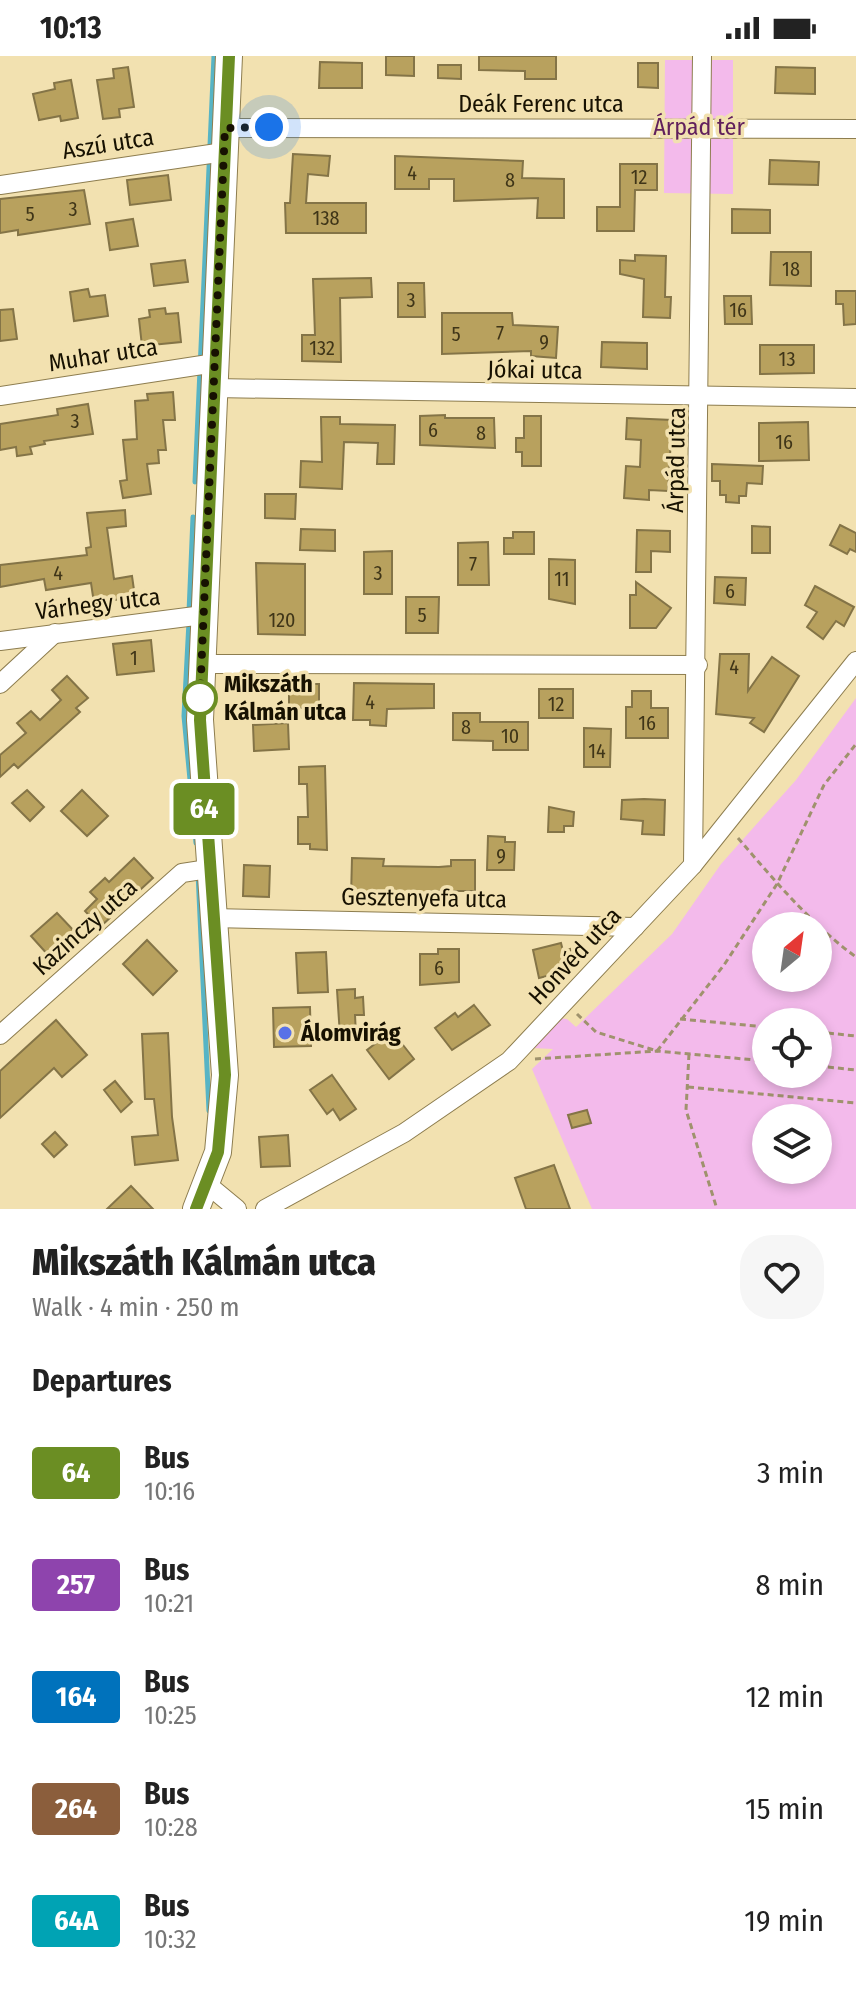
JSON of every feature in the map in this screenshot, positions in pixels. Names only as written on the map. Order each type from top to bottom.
[{"type":"main road","points":[[196,1209],[208,1185],[223,1116],[225,1075],[212,918],[202,869],[201,664],[194,616],[218,146],[229,56]]},
{"type":"street","name":"Árpád utca","points":[[693,865],[698,665],[702,56]]},
{"type":"street","name":"Deák Ferenc utca","points":[[218,146],[701,129],[856,129]]},
{"type":"street","name":"Aszú utca","points":[[0,185],[218,146]]},
{"type":"street","name":"Jókai utca","points":[[208,370],[700,397],[856,398]]},
{"type":"street","name":"Muhar utca","points":[[0,396],[208,370]]},
{"type":"street","name":"Várhegy utca","points":[[0,641],[194,616]]},
{"type":"street","points":[[0,684],[55,633]]},
{"type":"street","name":"Honvéd utca","points":[[265,1209],[404,1133],[509,1061],[693,865],[856,661]]},
{"type":"street","points":[[201,664],[698,665]]},
{"type":"street","name":"Kazinczy utca","points":[[0,1035],[182,873],[202,869]]},
{"type":"street","name":"Gesztenyefa utca","points":[[212,918],[635,927]]},
{"type":"street","points":[[208,1185],[237,1209]]},
{"type":"path","points":[[657,1051],[724,965],[777,884],[824,785],[856,744]]},
{"type":"path","points":[[726,824],[777,884],[835,942],[856,957]]},
{"type":"path","points":[[565,1003],[596,1032],[657,1051]]},
{"type":"path","points":[[680,1019],[752,1026]]},
{"type":"path","points":[[832,1033],[856,1036]]},
{"type":"path","points":[[509,1061],[657,1051],[752,1060]]},
{"type":"path","points":[[689,1054],[686,1110],[717,1209]]},
{"type":"path","points":[[832,1067],[856,1070]]},
{"type":"path","points":[[688,1087],[856,1103]]},
{"type":"green space","name":"Árpád tér","points":[[665,60],[733,60],[733,194],[664,193]]},
{"type":"green space","points":[[856,698],[856,1209],[592,1209],[532,1069],[553,1049],[531,1048],[558,1018],[567,1019],[576,1027],[672,934],[721,864],[796,780]]},
{"type":"building","points":[[386,56],[414,56],[414,76],[386,75]]},
{"type":"building","points":[[479,56],[556,56],[556,79],[525,79],[525,71],[479,70]]},
{"type":"building","points":[[320,62],[362,63],[362,88],[319,88]]},
{"type":"building","points":[[638,63],[658,63],[658,88],[638,87]]},
{"type":"building","points":[[438,65],[461,65],[461,79],[438,78]]},
{"type":"building","points":[[128,67],[134,107],[119,109],[120,117],[103,119],[97,80],[114,78],[113,69]]},
{"type":"building","points":[[776,67],[815,68],[815,94],[775,93]]},
{"type":"building","points":[[71,80],[78,118],[61,121],[60,116],[39,120],[33,94],[55,89],[54,83]]},
{"type":"building","points":[[293,154],[330,156],[328,176],[308,174],[306,203],[366,203],[366,233],[286,233],[285,203],[290,203]]},
{"type":"building","points":[[395,156],[523,161],[522,178],[564,179],[564,218],[537,218],[538,198],[454,201],[454,179],[429,179],[429,189],[395,189]]},
{"type":"building","points":[[770,160],[819,162],[818,185],[769,184]]},
{"type":"building","points":[[620,164],[657,164],[657,190],[635,190],[634,231],[597,231],[597,207],[620,207]]},
{"type":"building","points":[[168,175],[171,200],[130,205],[127,180]]},
{"type":"building","points":[[84,190],[90,224],[18,235],[18,230],[0,233],[0,199]]},
{"type":"building","points":[[732,209],[770,210],[770,233],[732,233]]},
{"type":"building","points":[[133,219],[138,246],[110,250],[106,223]]},
{"type":"building","points":[[771,252],[811,252],[811,286],[770,285]]},
{"type":"building","points":[[635,255],[666,256],[665,297],[671,297],[670,318],[643,317],[644,279],[620,274],[620,260],[635,261]]},
{"type":"building","points":[[185,260],[188,282],[154,286],[151,264]]},
{"type":"building","points":[[371,278],[372,297],[340,298],[341,362],[302,361],[302,335],[315,335],[313,279]]},
{"type":"building","points":[[398,283],[424,283],[425,317],[398,317]]},
{"type":"building","points":[[88,289],[90,297],[105,295],[108,316],[74,321],[70,292]]},
{"type":"building","points":[[836,291],[856,291],[856,324],[844,325],[843,304],[836,304]]},
{"type":"building","points":[[724,296],[751,296],[752,324],[725,324]]},
{"type":"building","points":[[165,308],[166,314],[178,313],[181,342],[142,346],[139,319],[150,317],[149,310]]},
{"type":"building","points":[[13,309],[17,339],[0,341],[0,310]]},
{"type":"building","points":[[442,313],[512,313],[513,325],[558,327],[556,358],[531,356],[531,351],[442,354]]},
{"type":"building","points":[[602,342],[647,343],[647,369],[601,367]]},
{"type":"building","points":[[760,345],[814,345],[814,373],[760,374]]},
{"type":"building","points":[[173,392],[175,420],[163,420],[166,450],[158,450],[159,463],[147,464],[151,494],[123,498],[120,481],[127,480],[123,440],[137,439],[135,401],[148,400],[147,394]]},
{"type":"building","points":[[88,404],[93,434],[44,441],[45,444],[30,447],[32,454],[17,456],[16,447],[0,450],[0,424],[58,415],[57,409]]},
{"type":"building","points":[[445,415],[445,418],[494,418],[495,448],[420,445],[420,416]]},
{"type":"building","points":[[524,416],[541,416],[541,466],[522,466],[522,452],[516,452],[516,438],[524,438]]},
{"type":"building","points":[[321,417],[340,417],[340,424],[395,425],[394,464],[377,464],[378,443],[344,442],[342,489],[300,487],[301,461],[322,462]]},
{"type":"building","points":[[627,418],[672,420],[668,491],[649,490],[649,500],[624,498],[626,466],[640,467],[641,440],[626,439]]},
{"type":"building","points":[[808,422],[809,460],[759,461],[759,423]]},
{"type":"building","points":[[712,464],[763,466],[762,484],[747,483],[746,496],[739,496],[739,503],[726,502],[726,495],[720,495],[720,481],[712,481]]},
{"type":"building","points":[[265,494],[296,494],[295,519],[265,518]]},
{"type":"building","points":[[125,510],[126,526],[107,528],[114,579],[132,576],[135,597],[94,603],[91,583],[46,590],[44,579],[0,587],[0,565],[87,555],[86,548],[91,547],[87,513]]},
{"type":"building","points":[[840,525],[856,533],[856,552],[850,549],[847,554],[830,545]]},
{"type":"building","points":[[752,526],[770,527],[770,553],[752,553]]},
{"type":"building","points":[[301,529],[335,530],[335,551],[300,550]]},
{"type":"building","points":[[637,530],[670,531],[670,552],[651,551],[651,572],[636,572]]},
{"type":"building","points":[[513,532],[534,532],[534,554],[504,554],[504,538],[513,538]]},
{"type":"building","points":[[488,542],[489,585],[458,585],[458,543]]},
{"type":"building","points":[[392,551],[392,594],[364,594],[364,552]]},
{"type":"building","points":[[549,559],[575,560],[575,604],[549,599]]},
{"type":"building","points":[[256,563],[305,564],[305,635],[258,634]]},
{"type":"building","points":[[715,577],[746,578],[745,605],[714,603]]},
{"type":"building","points":[[636,582],[671,608],[656,628],[630,628],[630,595],[636,595]]},
{"type":"building","points":[[815,586],[854,607],[844,626],[836,621],[823,639],[807,627],[817,612],[805,605]]},
{"type":"building","points":[[406,597],[439,597],[438,633],[406,633]]},
{"type":"building","points":[[151,640],[154,671],[117,675],[113,644]]},
{"type":"building","points":[[720,654],[749,654],[748,691],[772,657],[799,676],[764,732],[750,723],[754,718],[716,714]]},
{"type":"building","points":[[67,676],[88,698],[76,708],[80,712],[18,768],[14,764],[0,777],[0,755],[26,733],[17,723],[31,711],[40,720],[61,700],[52,690]]},
{"type":"building","points":[[354,683],[434,684],[434,708],[387,709],[386,726],[370,725],[370,720],[353,720]]},
{"type":"building","points":[[289,684],[319,684],[319,708],[289,708]]},
{"type":"building","points":[[539,689],[573,689],[573,718],[539,718]]},
{"type":"building","points":[[632,691],[651,691],[651,708],[668,708],[668,738],[626,738],[626,707],[632,707]]},
{"type":"building","points":[[453,713],[480,713],[480,722],[528,722],[528,750],[493,750],[493,741],[453,740]]},
{"type":"building","points":[[288,723],[289,749],[254,751],[253,725]]},
{"type":"building","points":[[584,728],[611,729],[610,767],[584,767]]},
{"type":"building","points":[[325,766],[327,850],[310,849],[310,844],[298,844],[298,817],[308,817],[307,784],[299,784],[299,767]]},
{"type":"building","points":[[27,790],[44,807],[30,821],[12,803]]},
{"type":"building","points":[[82,790],[108,816],[87,836],[61,811]]},
{"type":"building","points":[[622,800],[665,800],[664,835],[642,834],[643,821],[621,819]]},
{"type":"building","points":[[549,807],[574,812],[573,826],[564,826],[564,832],[548,832]]},
{"type":"building","points":[[488,836],[505,837],[505,842],[515,842],[514,870],[487,870]]},
{"type":"building","points":[[134,858],[153,878],[100,927],[85,911],[97,899],[90,892],[105,878],[109,882]]},
{"type":"building","points":[[352,858],[384,859],[383,866],[439,867],[451,866],[451,860],[475,860],[475,891],[431,891],[431,898],[351,898]]},
{"type":"building","points":[[244,865],[270,866],[269,897],[243,896]]},
{"type":"building","points":[[57,913],[75,932],[49,956],[31,936]]},
{"type":"building","points":[[147,940],[177,971],[153,995],[123,964]]},
{"type":"building","points":[[561,943],[563,951],[570,949],[573,964],[565,966],[567,971],[539,978],[533,950]]},
{"type":"building","points":[[438,949],[459,949],[459,982],[420,985],[420,954],[438,954]]},
{"type":"building","points":[[326,952],[328,992],[298,993],[296,953]]},
{"type":"building","points":[[355,989],[355,998],[363,997],[364,1015],[355,1015],[356,1035],[340,1036],[337,990]]},
{"type":"building","points":[[474,1005],[490,1025],[452,1050],[435,1028],[455,1013],[458,1017]]},
{"type":"building","points":[[310,1007],[311,1046],[274,1047],[273,1008]]},
{"type":"building","points":[[56,1020],[87,1055],[62,1077],[54,1068],[0,1118],[0,1071]]},
{"type":"building","points":[[392,1031],[414,1059],[389,1079],[367,1050]]},
{"type":"building","points":[[168,1033],[172,1117],[178,1160],[135,1165],[132,1137],[158,1135],[154,1099],[145,1099],[142,1034]]},
{"type":"building","points":[[332,1075],[356,1109],[340,1120],[333,1109],[327,1114],[310,1090]]},
{"type":"building","points":[[115,1081],[132,1102],[121,1112],[104,1090]]},
{"type":"building","points":[[587,1110],[591,1123],[572,1128],[568,1115]]},
{"type":"building","points":[[55,1132],[67,1145],[54,1157],[42,1144]]},
{"type":"building","points":[[288,1135],[290,1166],[261,1167],[259,1137]]},
{"type":"building","points":[[554,1165],[570,1209],[526,1209],[515,1178]]},
{"type":"building","points":[[131,1186],[153,1209],[107,1209]]},
{"type":"waterway","points":[[195,482],[214,56]]},
{"type":"waterway","points":[[189,612],[193,517]]},
{"type":"waterway","points":[[189,622],[184,716],[196,843]]},
{"type":"waterway","points":[[198,873],[209,1111]]},
{"type":"bus line","name":"64","points":[[196,1209],[208,1185],[218,1152],[225,1075],[202,783],[200,720],[229,56]]},
{"type":"place","name":"Mikszáth Kálmán utca","points":[[200,698]]},
{"type":"place","name":"Álomvirág","points":[[285,1033]]},
{"type":"route","points":[[200,698],[225,128],[269,127]]}]
